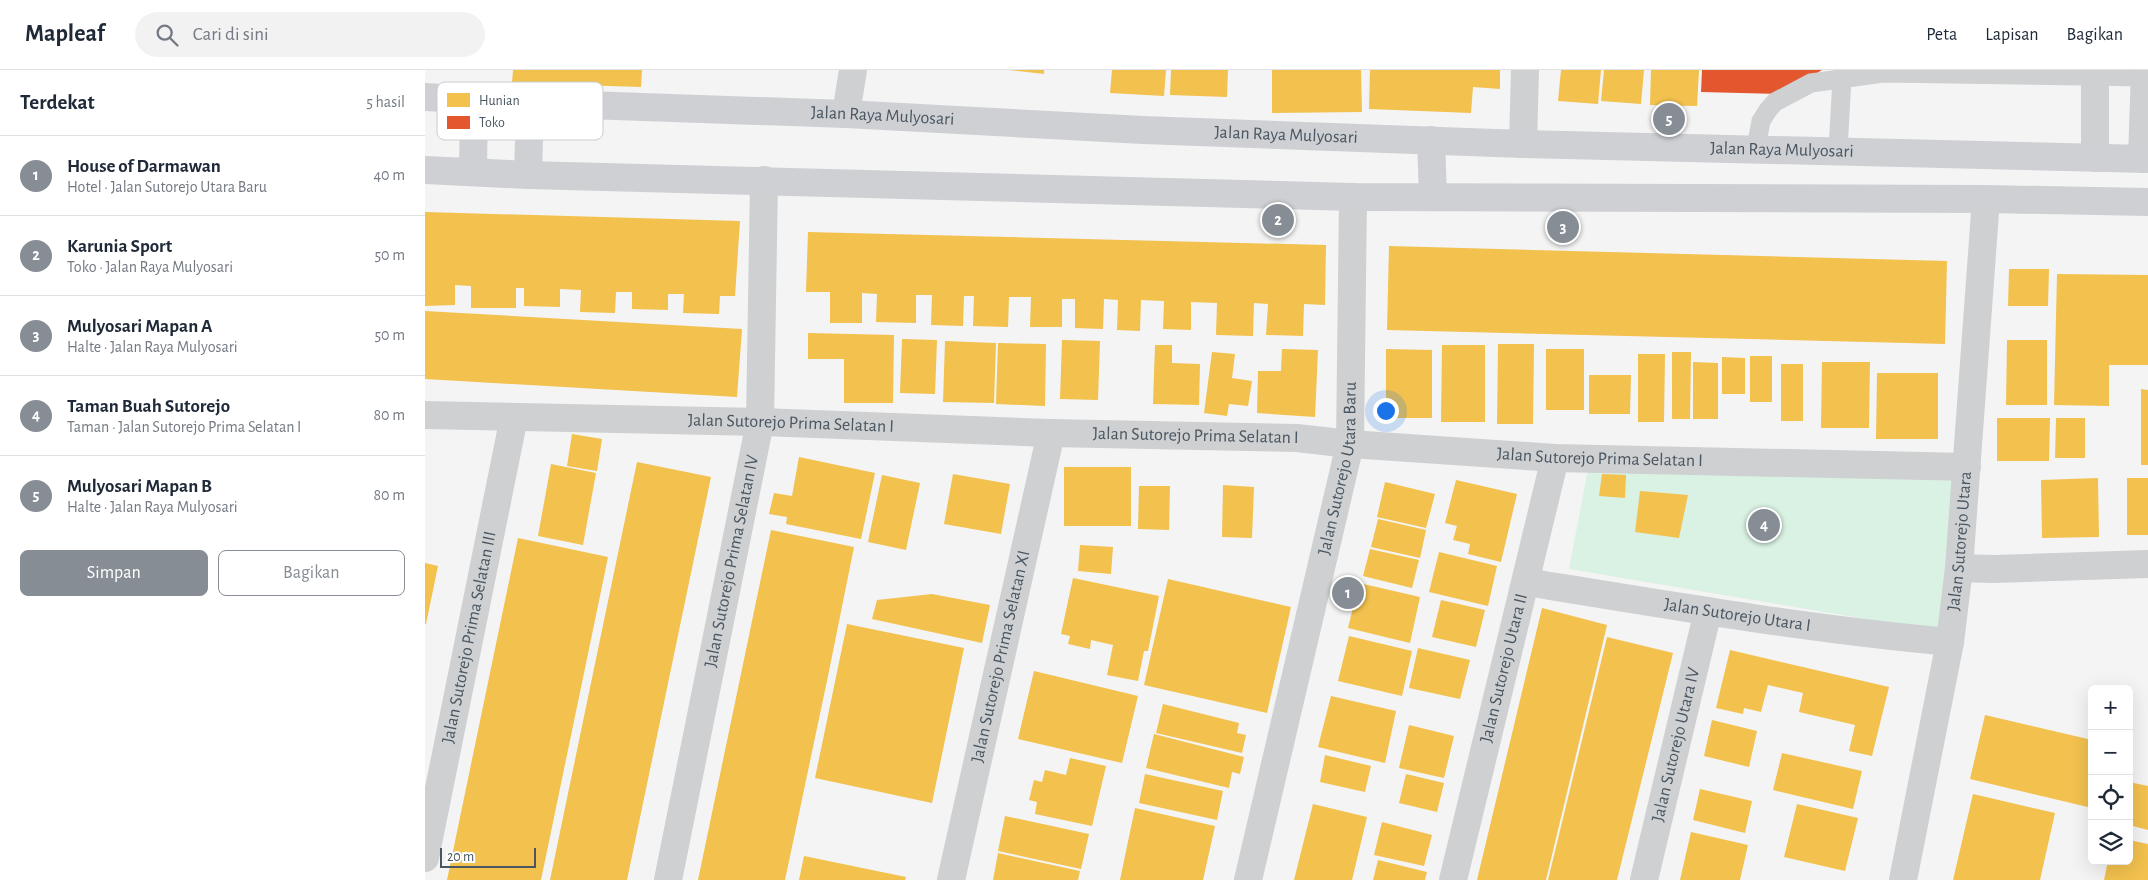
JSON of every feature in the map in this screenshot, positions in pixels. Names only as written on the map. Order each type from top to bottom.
[{"type":"main road","name":"Jalan Raya Mulyosari","points":[[603,106],[846,114],[1143,130],[1523,144],[1756,148],[2145,159]]},
{"type":"main road","points":[[473,140],[473,172]]},
{"type":"main road","points":[[528,175],[529,140]]},
{"type":"main road","points":[[1431,140],[1433,197]]},
{"type":"main road","points":[[425,170],[528,175],[1353,197],[1986,199],[2148,202]]},
{"type":"street","points":[[846,114],[853,70]]},
{"type":"street","points":[[1523,144],[1525,70]]},
{"type":"street","points":[[2095,73],[2095,158]]},
{"type":"street","points":[[2145,159],[2146,75]]},
{"type":"street","name":"Jalan Sutorejo Prima Selatan IV","points":[[668,880],[760,422],[764,180]]},
{"type":"street","name":"Jalan Sutorejo Utara Baru","points":[[1247,880],[1350,444],[1353,197]]},
{"type":"street","name":"Jalan Sutorejo Utara","points":[[1903,880],[1950,642],[1959,568],[1986,199]]},
{"type":"street","name":"Jalan Sutorejo Prima Selatan I","points":[[425,415],[760,422],[1051,433],[1297,438],[1350,444],[1555,458],[1967,467]]},
{"type":"street","name":"Jalan Sutorejo Prima Selatan III","points":[[425,858],[514,417]]},
{"type":"street","name":"Jalan Sutorejo Prima Selatan XI","points":[[951,880],[1051,433]]},
{"type":"street","name":"Jalan Sutorejo Utara II","points":[[1453,880],[1555,458]]},
{"type":"street","points":[[1959,568],[1993,569],[2148,564]]},
{"type":"street","name":"Jalan Sutorejo Utara I","points":[[1526,582],[1708,611],[1896,637],[1950,642]]},
{"type":"street","name":"Jalan Sutorejo Utara IV","points":[[1644,880],[1708,611]]},
{"type":"lane","points":[[1756,148],[1761,121],[1768,110],[1775,102],[1811,83],[1893,73],[2095,73],[2146,75]]},
{"type":"lane","points":[[1838,150],[1843,78]]},
{"type":"green space","points":[[1588,469],[1954,481],[1943,632],[1569,569]]},
{"type":"building: Hunian","points":[[513,70],[642,70],[641,87],[603,86],[603,82],[512,82]]},
{"type":"building: Hunian","points":[[1009,70],[1044,70],[1044,74]]},
{"type":"building: Hunian","points":[[1112,70],[1166,70],[1164,96],[1110,93]]},
{"type":"building: Hunian","points":[[1171,70],[1228,70],[1227,97],[1170,95]]},
{"type":"building: Hunian","points":[[1272,70],[1361,70],[1362,112],[1272,113]]},
{"type":"building: Hunian","points":[[1370,70],[1500,70],[1500,89],[1473,87],[1471,113],[1369,109]]},
{"type":"building: Hunian","points":[[1561,70],[1601,70],[1598,104],[1558,101]]},
{"type":"building: Hunian","points":[[1604,70],[1644,70],[1641,104],[1601,101]]},
{"type":"building: Hunian","points":[[1651,70],[1699,70],[1697,106],[1650,105]]},
{"type":"building: Hunian","points":[[425,212],[740,221],[735,296],[720,296],[719,314],[683,313],[684,294],[668,294],[668,310],[632,309],[632,292],[616,292],[615,313],[580,312],[581,290],[560,289],[560,307],[524,306],[524,288],[516,288],[516,308],[471,308],[471,286],[455,285],[455,305],[425,306]]},
{"type":"building: Hunian","points":[[808,232],[1326,245],[1325,305],[1304,304],[1303,336],[1266,335],[1268,304],[1254,303],[1253,336],[1216,335],[1217,303],[1191,302],[1191,330],[1163,329],[1164,301],[1141,300],[1140,331],[1117,330],[1118,300],[1104,299],[1103,329],[1075,328],[1075,299],[1062,299],[1062,327],[1030,327],[1031,297],[1009,297],[1008,327],[973,326],[974,296],[964,296],[963,326],[931,325],[932,295],[916,295],[916,323],[876,322],[877,294],[862,293],[862,323],[830,323],[830,292],[806,292]]},
{"type":"building: Hunian","points":[[1389,246],[1947,261],[1945,344],[1387,330]]},
{"type":"building: Hunian","points":[[2009,269],[2049,269],[2048,306],[2008,306]]},
{"type":"building: Hunian","points":[[2057,274],[2148,275],[2148,365],[2109,365],[2109,406],[2054,405]]},
{"type":"building: Hunian","points":[[425,311],[742,329],[737,397],[425,379]]},
{"type":"building: Hunian","points":[[808,333],[894,335],[893,403],[844,403],[844,359],[808,359]]},
{"type":"building: Hunian","points":[[902,339],[937,340],[935,394],[900,393]]},
{"type":"building: Hunian","points":[[1062,340],[1100,341],[1098,400],[1060,399]]},
{"type":"building: Hunian","points":[[2007,340],[2047,340],[2047,405],[2006,405]]},
{"type":"building: Hunian","points":[[945,341],[996,343],[994,403],[943,402]]},
{"type":"building: Hunian","points":[[998,343],[1046,344],[1045,406],[996,404]]},
{"type":"building: Hunian","points":[[1498,344],[1534,344],[1533,424],[1497,424]]},
{"type":"building: Hunian","points":[[1155,345],[1172,345],[1172,363],[1200,364],[1199,405],[1153,404]]},
{"type":"building: Hunian","points":[[1442,345],[1485,345],[1485,422],[1441,422]]},
{"type":"building: Hunian","points":[[1282,349],[1318,350],[1315,417],[1257,413],[1258,371],[1281,371]]},
{"type":"building: Hunian","points":[[1386,349],[1432,350],[1432,418],[1386,418]]},
{"type":"building: Hunian","points":[[1546,349],[1584,349],[1584,410],[1546,410]]},
{"type":"building: Hunian","points":[[1212,352],[1235,354],[1232,378],[1252,381],[1248,406],[1229,404],[1227,416],[1204,413]]},
{"type":"building: Hunian","points":[[1672,352],[1691,352],[1690,419],[1672,419]]},
{"type":"building: Hunian","points":[[1638,354],[1665,354],[1664,422],[1638,422]]},
{"type":"building: Hunian","points":[[1750,356],[1772,356],[1772,402],[1750,402]]},
{"type":"building: Hunian","points":[[1722,357],[1745,358],[1745,394],[1722,394]]},
{"type":"building: Hunian","points":[[1693,362],[1718,363],[1718,419],[1693,419]]},
{"type":"building: Hunian","points":[[1822,362],[1870,362],[1869,428],[1821,428]]},
{"type":"building: Hunian","points":[[1781,364],[1803,364],[1803,421],[1781,421]]},
{"type":"building: Hunian","points":[[1877,373],[1938,373],[1938,439],[1876,439]]},
{"type":"building: Hunian","points":[[1589,375],[1631,375],[1630,414],[1589,414]]},
{"type":"building: Hunian","points":[[2141,389],[2148,390],[2148,465],[2141,465]]},
{"type":"building: Hunian","points":[[1997,418],[2050,418],[2049,461],[1997,461]]},
{"type":"building: Hunian","points":[[2056,418],[2085,418],[2085,458],[2055,458]]},
{"type":"building: Hunian","points":[[572,434],[602,439],[597,471],[567,466]]},
{"type":"building: Hunian","points":[[799,457],[875,473],[861,539],[786,524],[787,517],[769,514],[774,493],[792,496]]},
{"type":"building: Hunian","points":[[637,462],[711,477],[627,880],[550,880]]},
{"type":"building: Hunian","points":[[551,464],[596,473],[583,545],[538,536]]},
{"type":"building: Hunian","points":[[1064,467],[1131,467],[1131,526],[1064,526]]},
{"type":"building: Hunian","points":[[953,474],[1010,484],[1001,534],[944,524]]},
{"type":"building: Hunian","points":[[1602,474],[1626,475],[1625,498],[1599,496]]},
{"type":"building: Hunian","points":[[882,475],[920,483],[906,550],[868,542]]},
{"type":"building: Hunian","points":[[2098,478],[2099,537],[2042,538],[2041,480]]},
{"type":"building: Hunian","points":[[2127,478],[2148,478],[2148,535],[2127,535]]},
{"type":"building: Hunian","points":[[1456,480],[1517,494],[1501,562],[1468,554],[1470,544],[1453,540],[1457,526],[1445,523]]},
{"type":"building: Hunian","points":[[1385,482],[1435,494],[1426,528],[1377,517]]},
{"type":"building: Hunian","points":[[1223,485],[1254,487],[1252,538],[1222,537]]},
{"type":"building: Hunian","points":[[1139,486],[1170,486],[1169,530],[1138,529]]},
{"type":"building: Hunian","points":[[1640,491],[1688,495],[1679,538],[1635,532]]},
{"type":"building: Hunian","points":[[1378,519],[1426,530],[1420,558],[1371,547]]},
{"type":"building: Hunian","points":[[771,530],[854,547],[828,676],[785,880],[698,880]]},
{"type":"building: Hunian","points":[[518,538],[608,557],[600,596],[541,880],[447,880]]},
{"type":"building: Hunian","points":[[1080,545],[1113,547],[1111,574],[1078,571]]},
{"type":"building: Hunian","points":[[1370,549],[1419,560],[1412,588],[1363,576]]},
{"type":"building: Hunian","points":[[1439,552],[1497,566],[1488,606],[1429,592]]},
{"type":"building: Hunian","points":[[425,563],[438,566],[426,624],[425,624]]},
{"type":"building: Hunian","points":[[1073,578],[1159,596],[1148,651],[1144,651],[1138,681],[1107,675],[1113,645],[1091,640],[1090,649],[1068,644],[1070,636],[1061,634]]},
{"type":"building: Hunian","points":[[1168,579],[1291,607],[1267,713],[1144,685]]},
{"type":"building: Hunian","points":[[1359,583],[1420,597],[1410,643],[1348,628]]},
{"type":"building: Hunian","points":[[932,594],[990,605],[982,643],[872,619],[877,600]]},
{"type":"building: Hunian","points":[[1441,600],[1485,610],[1476,647],[1432,637]]},
{"type":"building: Hunian","points":[[1542,608],[1607,625],[1594,680],[1546,880],[1477,880]]},
{"type":"building: Hunian","points":[[847,624],[964,648],[932,803],[815,778]]},
{"type":"building: Hunian","points":[[1349,636],[1412,651],[1402,696],[1338,681]]},
{"type":"building: Hunian","points":[[1607,637],[1673,653],[1617,880],[1548,880]]},
{"type":"building: Hunian","points":[[1418,648],[1470,660],[1460,699],[1409,688]]},
{"type":"building: Hunian","points":[[1730,650],[1889,687],[1872,756],[1849,751],[1855,725],[1799,712],[1803,693],[1768,685],[1761,712],[1744,708],[1743,714],[1716,708]]},
{"type":"building: Hunian","points":[[1034,671],[1138,696],[1122,763],[1018,739]]},
{"type":"building: Hunian","points":[[1331,696],[1396,711],[1385,763],[1318,747]]},
{"type":"building: Hunian","points":[[1163,704],[1239,723],[1237,733],[1246,735],[1242,753],[1156,733]]},
{"type":"building: Hunian","points":[[1985,715],[2088,739],[2088,807],[1970,779]]},
{"type":"building: Hunian","points":[[1712,720],[1757,731],[1749,767],[1704,756]]},
{"type":"building: Hunian","points":[[1409,725],[1454,736],[1444,778],[1399,768]]},
{"type":"building: Hunian","points":[[1154,734],[1244,757],[1240,774],[1232,772],[1229,788],[1146,768]]},
{"type":"building: Hunian","points":[[1782,753],[1862,771],[1853,809],[1773,790]]},
{"type":"building: Hunian","points":[[1325,755],[1371,766],[1365,792],[1320,782]]},
{"type":"building: Hunian","points":[[1070,758],[1106,766],[1092,826],[1035,814],[1037,802],[1029,800],[1034,780],[1042,782],[1045,770],[1066,775]]},
{"type":"building: Hunian","points":[[1145,774],[1223,791],[1217,820],[1139,803]]},
{"type":"building: Hunian","points":[[1406,774],[1444,783],[1437,812],[1399,803]]},
{"type":"building: Hunian","points":[[2133,783],[2148,786],[2148,830],[2133,826]]},
{"type":"building: Hunian","points":[[1700,789],[1752,801],[1745,833],[1693,820]]},
{"type":"building: Hunian","points":[[1973,794],[2055,813],[2040,880],[1953,880]]},
{"type":"building: Hunian","points":[[1313,804],[1367,817],[1352,880],[1294,880]]},
{"type":"building: Hunian","points":[[1797,804],[1858,818],[1845,871],[1784,857]]},
{"type":"building: Hunian","points":[[1135,808],[1215,826],[1203,880],[1120,880]]},
{"type":"building: Hunian","points":[[1005,816],[1089,834],[1081,869],[998,851]]},
{"type":"building: Hunian","points":[[1382,822],[1432,835],[1424,866],[1374,855]]},
{"type":"building: Hunian","points":[[1691,832],[1748,845],[1740,880],[1680,880]]},
{"type":"building: Hunian","points":[[2133,841],[2148,844],[2148,880],[2104,880],[2107,865],[2133,865]]},
{"type":"building: Hunian","points":[[998,853],[1080,871],[1078,880],[993,880]]},
{"type":"building: Hunian","points":[[804,856],[906,877],[905,880],[799,880]]},
{"type":"building: Hunian","points":[[1378,860],[1427,872],[1425,880],[1373,880]]},
{"type":"building: Toko","points":[[1702,70],[1822,70],[1784,94],[1701,92]]},
{"type":"place","name":"Mulyosari Mapan B","points":[[1669,119]]},
{"type":"place","name":"Karunia Sport","points":[[1278,220]]},
{"type":"place","name":"Mulyosari Mapan A","points":[[1563,227]]},
{"type":"place","name":"Taman Buah Sutorejo","points":[[1764,525]]},
{"type":"place","name":"House of Darmawan","points":[[1348,593]]}]
